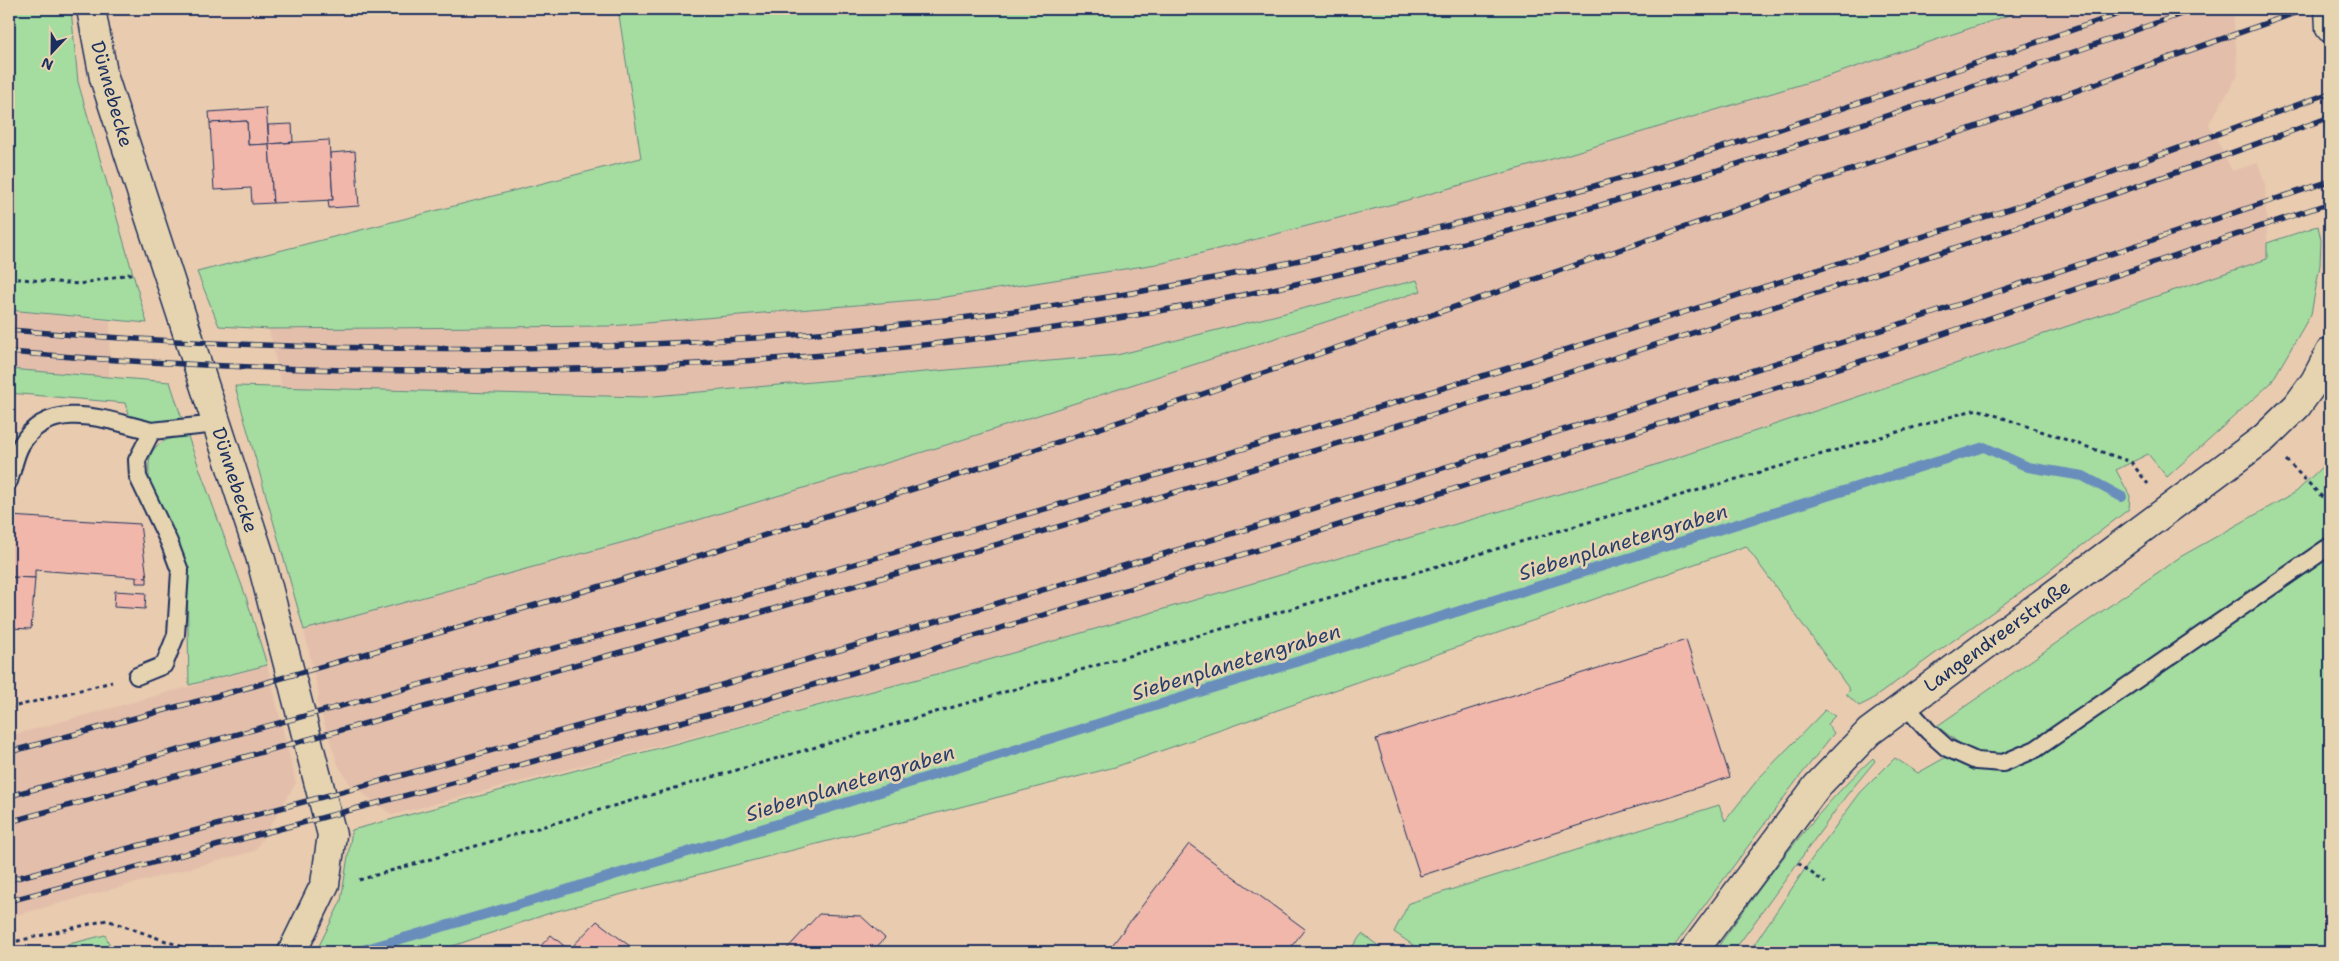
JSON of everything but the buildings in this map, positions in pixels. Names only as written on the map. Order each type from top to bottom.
[{"type":"street","name":"Dünnebecke","points":[[90,9],[104,78],[260,556],[332,835],[325,884],[292,952]]},
{"type":"street","points":[[2329,9],[2330,28]]},
{"type":"street","name":"Langendreerstraße","points":[[1693,952],[1817,786],[1869,732],[1904,704],[2264,438],[2297,406],[2315,381],[2330,352]]},
{"type":"lane","points":[[9,482],[21,444],[43,420],[68,414],[152,431],[217,424]]},
{"type":"lane","points":[[137,676],[164,665],[176,634],[180,571],[169,542],[138,477],[137,460],[152,431]]},
{"type":"lane","points":[[1904,704],[1947,748],[1976,761],[2003,763],[2036,749],[2330,546]]},
{"type":"path","points":[[9,278],[79,284],[144,271]]},
{"type":"path","points":[[325,884],[359,880],[1977,409],[2131,462],[2169,510]]},
{"type":"path","points":[[2301,475],[2330,505]]},
{"type":"path","points":[[9,708],[137,676]]},
{"type":"path","points":[[9,943],[107,920],[194,952],[292,952]]},
{"type":"shaded area","points":[[2027,9],[2233,9],[2238,75],[2209,124],[2232,171],[2258,163],[2265,185],[2268,259],[1628,474],[978,663],[392,815],[350,784],[338,765],[317,702],[319,695],[304,630],[635,539],[1417,280],[1117,355],[643,397],[282,389],[269,329],[611,326],[939,298],[1829,76]]},
{"type":"shaded area","points":[[9,310],[110,321],[109,378],[9,369]]},
{"type":"shaded area","points":[[267,665],[296,783],[255,851],[9,917],[9,736]]},
{"type":"green space","points":[[9,9],[71,9],[78,82],[147,323],[9,310]]},
{"type":"green space","points":[[618,9],[2027,9],[1829,76],[1539,163],[1397,203],[1163,263],[939,298],[611,326],[269,329],[219,326],[197,272],[641,158]]},
{"type":"green space","points":[[2318,226],[2321,240],[2320,265],[2311,314],[2271,383],[2167,477],[2148,454],[2116,470],[2130,496],[2129,509],[2048,572],[1871,700],[1859,706],[1846,694],[1850,690],[1746,546],[1115,767],[553,912],[435,952],[316,952],[341,901],[352,830],[978,663],[1628,474],[2267,259],[2267,243]]},
{"type":"green space","points":[[1417,280],[1421,291],[946,445],[635,539],[304,630],[235,386],[643,397],[1117,355]]},
{"type":"green space","points":[[9,369],[170,382],[182,419],[153,424],[129,417],[125,403],[9,393]]},
{"type":"green space","points":[[187,434],[246,597],[267,665],[189,685],[187,577],[150,484],[149,472],[149,462],[155,448],[167,440]]},
{"type":"green space","points":[[2330,459],[2330,952],[1749,952],[1811,860],[1860,793],[1895,758],[1918,773],[1964,747],[1937,726],[2180,557],[2296,492]]},
{"type":"green space","points":[[1825,710],[1835,716],[1827,724],[1834,733],[1670,952],[1423,952],[1394,932],[1409,903],[1719,805],[1725,821],[1759,778]]},
{"type":"green space","points":[[1873,758],[1875,761],[1846,796],[1733,952],[1714,952],[1769,876],[1808,827],[1850,780]]},
{"type":"green space","points":[[1362,934],[1387,952],[1348,952]]},
{"type":"green space","points":[[105,935],[113,952],[38,952]]},
{"type":"waterway","name":"Siebenplanetengraben","points":[[356,952],[534,900],[1984,447],[2028,467],[2083,476],[2122,497]]},
{"type":"railway","points":[[9,330],[314,347],[466,349],[618,345],[770,337],[922,323],[1073,303],[1276,265],[1432,230],[1534,203],[1761,135],[2133,9]]},
{"type":"railway","points":[[9,352],[174,363],[340,370],[505,371],[671,366],[836,354],[1001,336],[1165,310],[1327,277],[1438,250],[1657,189],[1765,155],[1981,84],[2195,9]]},
{"type":"railway","points":[[9,752],[254,686],[598,587],[955,476],[1194,397],[1969,129],[2306,9]]},
{"type":"railway","points":[[9,796],[699,609],[1048,508],[1499,371],[2016,207],[2330,93]]},
{"type":"railway","points":[[9,822],[808,599],[1007,542],[1404,423],[1602,362],[1968,244],[2330,117]]},
{"type":"railway","points":[[9,880],[356,788],[644,708],[1258,526],[1894,326],[2330,181]]},
{"type":"railway","points":[[9,901],[760,701],[1320,531],[1890,352],[2330,203]]}]
